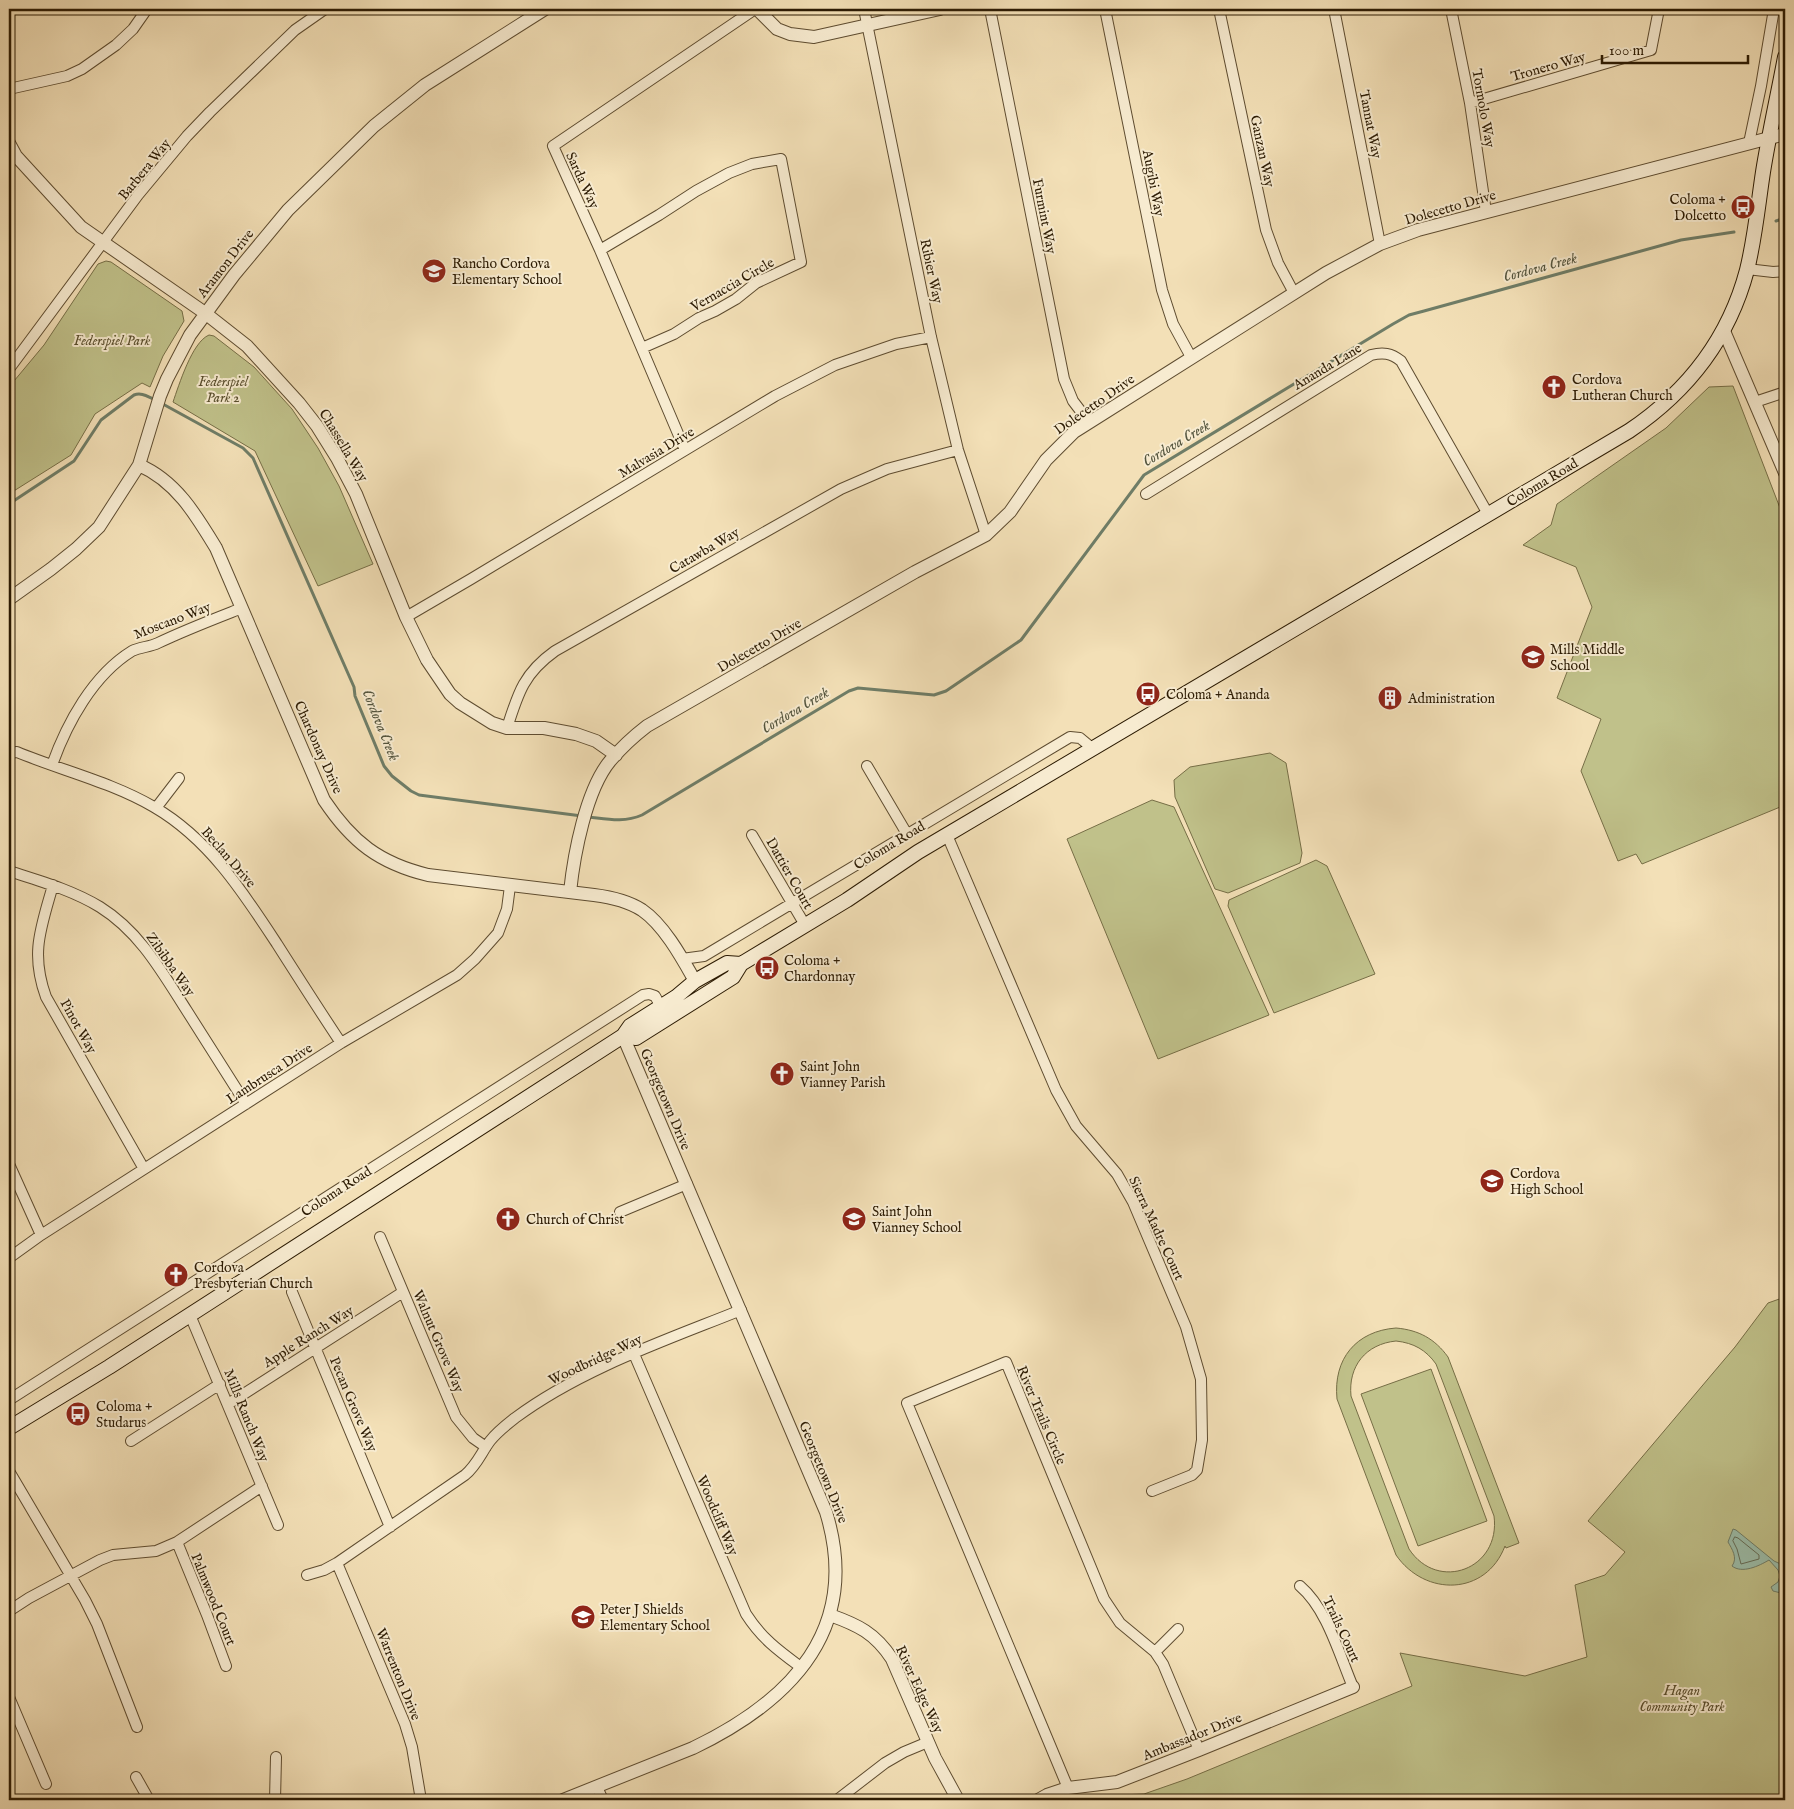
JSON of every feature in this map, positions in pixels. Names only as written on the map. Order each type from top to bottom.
[{"type":"main road","name":"Coloma Road","points":[[623,1036],[636,1038],[732,977],[740,964],[847,900],[947,834],[1629,430],[1659,409],[1692,377],[1709,354],[1724,331],[1740,293],[1747,269],[1785,57]]},
{"type":"main road","name":"Coloma Road","points":[[9,1428],[190,1315],[623,1036],[630,1026],[695,981],[727,963],[740,964]]},
{"type":"main road","points":[[695,981],[707,984],[729,979]]},
{"type":"street","points":[[9,89],[68,76],[82,69],[116,45],[133,28],[146,9]]},
{"type":"street","name":"Barbera Way","points":[[9,368],[138,195],[210,112],[295,30],[325,9]]},
{"type":"street","name":"Aramon Drive","points":[[9,599],[57,564],[99,526],[139,466],[158,402],[182,349],[205,313],[256,247],[288,210],[374,126],[425,85],[545,9]]},
{"type":"street","points":[[756,9],[777,29],[804,37],[814,37],[940,9]]},
{"type":"street","name":"Sarda Way","points":[[685,450],[600,250],[553,146],[756,9]]},
{"type":"street","name":"Ribier Way","points":[[864,9],[931,337],[958,450],[986,535]]},
{"type":"street","name":"Furmint Way","points":[[990,9],[1064,379],[1073,401],[1089,422]]},
{"type":"street","name":"Augibi Way","points":[[1105,9],[1162,290],[1173,324],[1191,357]]},
{"type":"street","name":"Ganzan Way","points":[[1219,9],[1263,221],[1272,250],[1294,293]]},
{"type":"street","name":"Tannat Way","points":[[1334,9],[1380,244]]},
{"type":"street","name":"Tormolo Way","points":[[1451,9],[1470,103],[1486,212]]},
{"type":"street","name":"Tronero Way","points":[[1470,103],[1651,50],[1659,9]]},
{"type":"street","points":[[1749,143],[1774,9]]},
{"type":"street","name":"Dolecetto Drive","points":[[570,892],[586,814],[602,772],[633,736],[647,726],[915,572],[986,535],[1010,512],[1046,460],[1074,432],[1191,357],[1354,257],[1380,244],[1418,230],[1785,134]]},
{"type":"street","name":"Chassella Way","points":[[9,143],[16,156],[75,221],[205,313],[247,346],[299,403],[322,434],[356,494],[406,617],[427,660],[450,694],[476,714],[507,728],[544,728],[576,734],[596,741],[616,755]]},
{"type":"street","name":"Vernaccia Circle","points":[[600,250],[729,173],[752,164],[781,159],[801,262],[756,283],[715,311],[699,318],[674,334],[642,348]]},
{"type":"street","points":[[1747,269],[1773,272],[1785,271]]},
{"type":"street","points":[[1724,331],[1785,473]]},
{"type":"street","name":"Malvasia Drive","points":[[406,617],[471,580],[775,396],[835,365],[896,344],[931,337]]},
{"type":"street","name":"Ananda Lane","points":[[1146,494],[1371,355],[1388,353],[1402,361],[1488,514]]},
{"type":"street","points":[[1755,402],[1785,392]]},
{"type":"street","name":"Catawba Way","points":[[507,728],[516,698],[531,671],[555,651],[841,489],[887,469],[958,450]]},
{"type":"street","name":"Chardonay Drive","points":[[139,466],[151,471],[169,484],[193,510],[216,548],[324,800],[343,827],[379,857],[409,871],[510,886],[607,897],[633,906],[642,911],[664,933],[695,981]]},
{"type":"street","name":"Moscano Way","points":[[52,765],[76,712],[89,693],[115,665],[133,650],[156,644],[176,634],[242,608]]},
{"type":"street","name":"Coloma Road","points":[[682,959],[704,956],[1070,737],[1080,738],[1092,748]]},
{"type":"street","name":"Beclan Drive","points":[[9,753],[17,752],[133,795],[156,808],[188,832],[242,890],[341,1043]]},
{"type":"street","points":[[867,766],[907,834]]},
{"type":"street","points":[[156,808],[179,778]]},
{"type":"street","name":"Sierra Madre Court","points":[[947,834],[1056,1090],[1076,1126],[1117,1174],[1133,1202],[1186,1328],[1201,1379],[1202,1440],[1197,1470],[1192,1475],[1152,1491]]},
{"type":"street","name":"Dattier Court","points":[[752,835],[805,925]]},
{"type":"street","name":"Zibibba Way","points":[[9,871],[53,885],[84,898],[120,921],[152,957],[246,1104]]},
{"type":"street","name":"Pinot Way","points":[[53,885],[39,936],[37,957],[41,984],[46,997],[144,1169]]},
{"type":"street","name":"Lambrusca Drive","points":[[9,1258],[41,1235],[341,1043],[457,975],[475,959],[498,932],[507,909],[510,886]]},
{"type":"street","name":"Coloma Road","points":[[9,1400],[643,995],[655,996],[661,1006]]},
{"type":"street","name":"Georgetown Drive","points":[[562,1800],[692,1748],[720,1734],[770,1700],[792,1680],[817,1646],[830,1615],[836,1579],[836,1562],[831,1528],[826,1512],[623,1036]]},
{"type":"street","points":[[9,1164],[41,1235]]},
{"type":"street","points":[[620,1212],[687,1184]]},
{"type":"street","name":"Walnut Grove Way","points":[[380,1237],[456,1417],[473,1438],[486,1447]]},
{"type":"street","name":"Pecan Grove Way","points":[[292,1292],[390,1527]]},
{"type":"street","name":"Apple Ranch Way","points":[[228,1404],[403,1292]]},
{"type":"street","name":"Woodbridge Way","points":[[306,1575],[324,1570],[337,1563],[465,1475],[475,1465],[486,1447],[500,1430],[539,1401],[592,1372],[740,1310]]},
{"type":"street","name":"Mills Ranch Way","points":[[190,1315],[278,1525]]},
{"type":"street","name":"Woodcliff Way","points":[[634,1354],[746,1614],[763,1638],[802,1668]]},
{"type":"street","name":"River Trails Circle","points":[[1068,1788],[907,1403],[1006,1362],[1104,1599],[1120,1623],[1156,1652],[1200,1750]]},
{"type":"street","points":[[131,1441],[220,1384]]},
{"type":"street","points":[[9,1471],[97,1624],[137,1727]]},
{"type":"street","points":[[9,1611],[29,1598],[100,1560],[113,1555],[156,1551],[177,1542],[262,1486]]},
{"type":"street","name":"Palmwood Court","points":[[177,1542],[226,1666]]},
{"type":"street","name":"Warrenton Drive","points":[[337,1563],[405,1724],[412,1747],[421,1800]]},
{"type":"street","name":"Trails Court","points":[[1300,1586],[1321,1610],[1353,1688]]},
{"type":"street","name":"River Edge Way","points":[[830,1615],[865,1629],[885,1648],[892,1659],[928,1742],[958,1800]]},
{"type":"street","points":[[1156,1652],[1178,1629]]},
{"type":"street","name":"Ambassador Drive","points":[[1038,1800],[1047,1794],[1068,1788],[1117,1782],[1353,1688]]},
{"type":"street","points":[[9,1697],[46,1784]]},
{"type":"street","points":[[837,1800],[885,1763],[904,1752],[928,1742]]},
{"type":"street","points":[[275,1800],[276,1757]]},
{"type":"street","points":[[136,1776],[149,1800]]},
{"type":"street","points":[[597,1786],[603,1800]]},
{"type":"green space","name":"Federspiel Park","points":[[106,261],[111,262],[182,311],[184,321],[163,356],[150,387],[142,383],[95,414],[71,455],[9,494],[9,387],[44,345],[98,264]]},
{"type":"green space","name":"Federspiel Park 2","points":[[209,335],[214,336],[254,367],[292,409],[318,448],[339,486],[373,564],[318,586],[255,451],[173,402],[192,355],[197,346]]},
{"type":"green space","points":[[1733,386],[1785,521],[1785,805],[1642,864],[1636,854],[1618,861],[1581,771],[1601,719],[1557,698],[1592,607],[1576,567],[1523,545],[1551,525],[1557,504],[1666,428],[1709,387]]},
{"type":"green space","points":[[1270,753],[1286,763],[1302,853],[1300,863],[1228,893],[1215,889],[1175,797],[1174,780],[1190,767]]},
{"type":"green space","points":[[1152,800],[1174,807],[1269,1015],[1158,1059],[1067,839]]},
{"type":"green space","points":[[1316,860],[1327,866],[1375,974],[1274,1013],[1228,906],[1229,900]]},
{"type":"green space","name":"Hagan Community Park","points":[[1785,1297],[1785,1800],[1066,1800],[1073,1797],[1144,1794],[1187,1779],[1412,1686],[1400,1653],[1525,1676],[1587,1657],[1575,1585],[1605,1575],[1625,1552],[1588,1521],[1735,1347],[1768,1303]]},
{"type":"green space","points":[[1396,1328],[1419,1333],[1432,1340],[1448,1357],[1519,1543],[1506,1548],[1505,1546],[1496,1562],[1484,1574],[1470,1582],[1454,1585],[1438,1584],[1408,1569],[1396,1555],[1337,1399],[1339,1371],[1343,1360],[1359,1341],[1382,1330]],"holes":[[[1402,1342],[1419,1348],[1436,1364],[1494,1516],[1494,1534],[1488,1550],[1478,1561],[1465,1569],[1450,1572],[1436,1570],[1421,1562],[1409,1549],[1351,1396],[1353,1375],[1361,1358],[1385,1343]]]},
{"type":"green space","points":[[1431,1369],[1487,1521],[1418,1546],[1361,1394]]},
{"type":"water","points":[[1733,1529],[1774,1561],[1785,1566],[1785,1594],[1773,1591],[1771,1587],[1778,1582],[1780,1576],[1778,1570],[1769,1560],[1756,1567],[1745,1569],[1732,1566],[1734,1563],[1733,1551],[1728,1542]]},
{"type":"waterway","points":[[1776,221],[1785,218]]},
{"type":"waterway","name":"Cordova Creek","points":[[589,817],[622,820],[642,815],[849,691],[858,688],[934,695],[946,691],[1021,640],[1144,475],[1409,315],[1681,240],[1734,232]]},
{"type":"waterway","name":"Cordova Creek","points":[[9,504],[74,461],[101,420],[134,395],[142,394],[156,400]]},
{"type":"waterway","name":"Cordova Creek","points":[[161,403],[243,448],[253,458],[354,687],[355,696],[384,766],[392,776],[419,795],[582,816]]},
{"type":"place","name":"Coloma + Dolcetto","points":[[1743,207]]},
{"type":"place","name":"Rancho Cordova Elementary School","points":[[434,271]]},
{"type":"place","name":"Cordova Lutheran Church","points":[[1554,387]]},
{"type":"place","name":"Mills Middle School","points":[[1533,657]]},
{"type":"place","name":"Coloma + Ananda","points":[[1148,694]]},
{"type":"place","name":"Administration","points":[[1390,698]]},
{"type":"place","name":"Coloma + Chardonnay","points":[[767,968]]},
{"type":"place","name":"Saint John Vianney Parish","points":[[782,1074]]},
{"type":"place","name":"Cordova High School","points":[[1492,1181]]},
{"type":"place","name":"Church of Christ","points":[[508,1219]]},
{"type":"place","name":"Saint John Vianney School","points":[[854,1219]]},
{"type":"place","name":"Cordova Presbyterian Church","points":[[176,1275]]},
{"type":"place","name":"Coloma + Studarus","points":[[78,1414]]},
{"type":"place","name":"Peter J Shields Elementary School","points":[[583,1617]]}]
